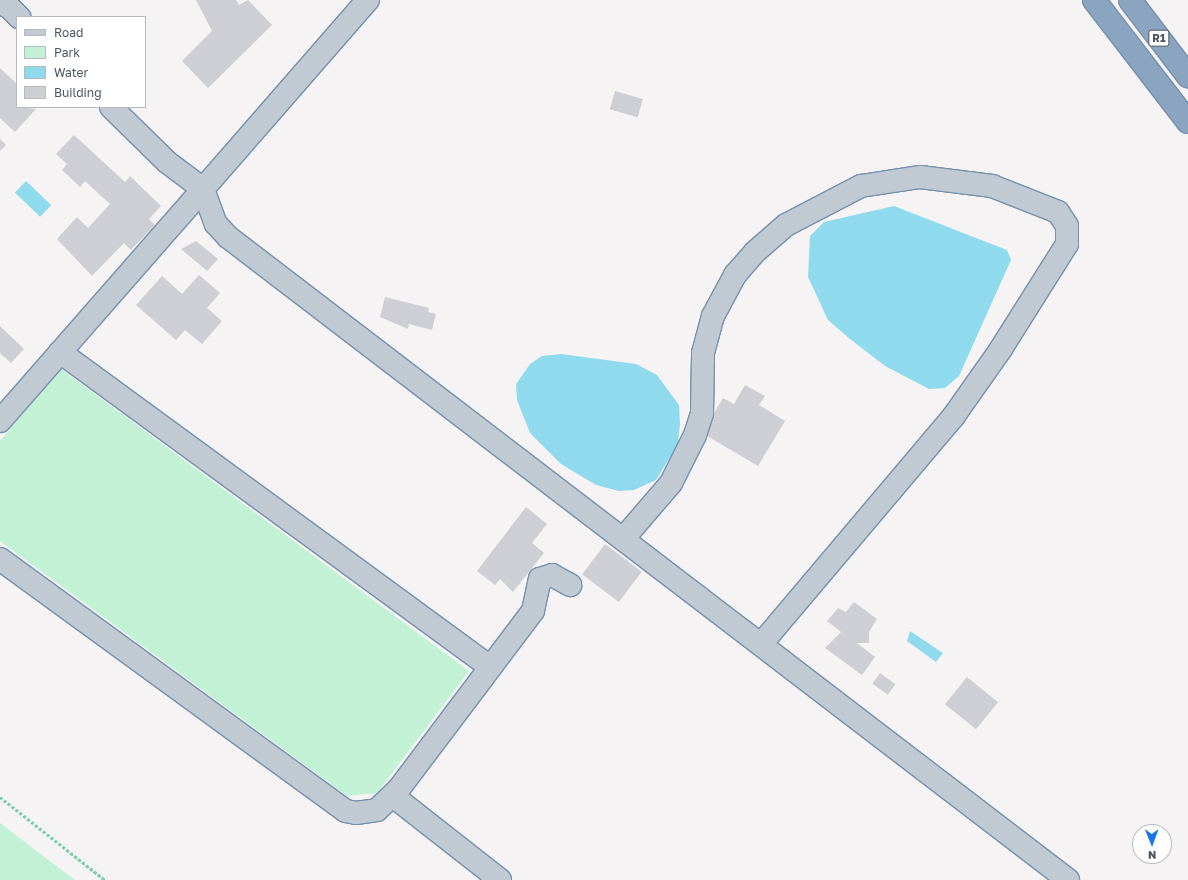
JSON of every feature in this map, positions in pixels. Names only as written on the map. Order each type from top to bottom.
[{"type":"highway","points":[[1094,0],[1188,122]]},
{"type":"highway","name":"R1","points":[[1130,0],[1188,76]]},
{"type":"street","points":[[1,0],[17,16]]},
{"type":"street","points":[[0,421],[368,0]]},
{"type":"street","points":[[112,108],[168,162],[203,189],[216,224],[228,237],[761,644],[859,723],[1068,880]]},
{"type":"street","points":[[623,539],[672,483],[695,435],[702,413],[703,353],[713,316],[735,275],[755,252],[786,225],[861,186],[920,177],[992,186],[1058,212],[1067,226],[1067,244],[1000,349],[953,417],[761,644]]},
{"type":"street","points":[[60,352],[490,667]]},
{"type":"street","points":[[0,559],[346,811],[377,810],[393,796],[533,611],[540,580],[552,575],[570,585]]},
{"type":"street","points":[[393,796],[500,880]]},
{"type":"path","points":[[0,798],[105,880]]},
{"type":"green space","points":[[61,369],[469,671],[377,793],[347,796],[0,541],[0,441]]},
{"type":"green space","points":[[0,823],[75,880],[0,880]]},
{"type":"water","points":[[26,181],[51,205],[40,217],[15,193]]},
{"type":"water","points":[[894,206],[1007,250],[1011,260],[959,376],[945,388],[929,389],[885,366],[850,339],[828,320],[808,277],[810,236],[824,222]]},
{"type":"water","points":[[561,354],[636,364],[657,375],[679,405],[680,424],[678,444],[656,480],[634,490],[619,491],[596,485],[561,464],[530,433],[517,400],[516,384],[530,364],[542,356]]},
{"type":"water","points":[[910,631],[943,653],[936,662],[907,641]]},
{"type":"building","points":[[196,0],[236,0],[239,5],[248,0],[272,25],[208,88],[182,61],[212,31]]},
{"type":"building","points":[[0,68],[16,83],[16,108],[36,109],[15,132],[0,118]]},
{"type":"building","points":[[615,91],[643,99],[638,117],[610,109]]},
{"type":"building","points":[[74,135],[125,182],[130,176],[161,206],[149,219],[155,225],[131,250],[124,243],[92,276],[57,239],[77,217],[88,228],[110,204],[85,181],[80,187],[62,170],[67,164],[56,154]]},
{"type":"building","points":[[0,139],[6,145],[0,151]]},
{"type":"building","points":[[196,241],[218,259],[207,271],[181,249]]},
{"type":"building","points":[[199,275],[220,293],[207,308],[222,321],[202,344],[185,330],[176,340],[136,305],[162,276],[182,294]]},
{"type":"building","points":[[385,297],[429,308],[428,312],[436,314],[432,330],[409,324],[408,329],[380,317]]},
{"type":"building","points":[[0,326],[24,349],[11,363],[0,353]]},
{"type":"building","points":[[745,385],[765,396],[759,405],[785,421],[758,466],[702,433],[723,398],[734,404]]},
{"type":"building","points":[[526,507],[547,524],[532,543],[544,553],[513,592],[500,579],[495,585],[477,571]]},
{"type":"building","points":[[605,544],[642,572],[619,602],[582,574]]},
{"type":"building","points":[[854,602],[877,619],[869,632],[869,643],[857,643],[875,657],[862,675],[825,648],[841,632],[827,621],[838,608],[846,612]]},
{"type":"building","points":[[880,673],[895,684],[888,695],[872,684]]},
{"type":"building","points":[[967,677],[998,702],[976,729],[945,704]]}]
